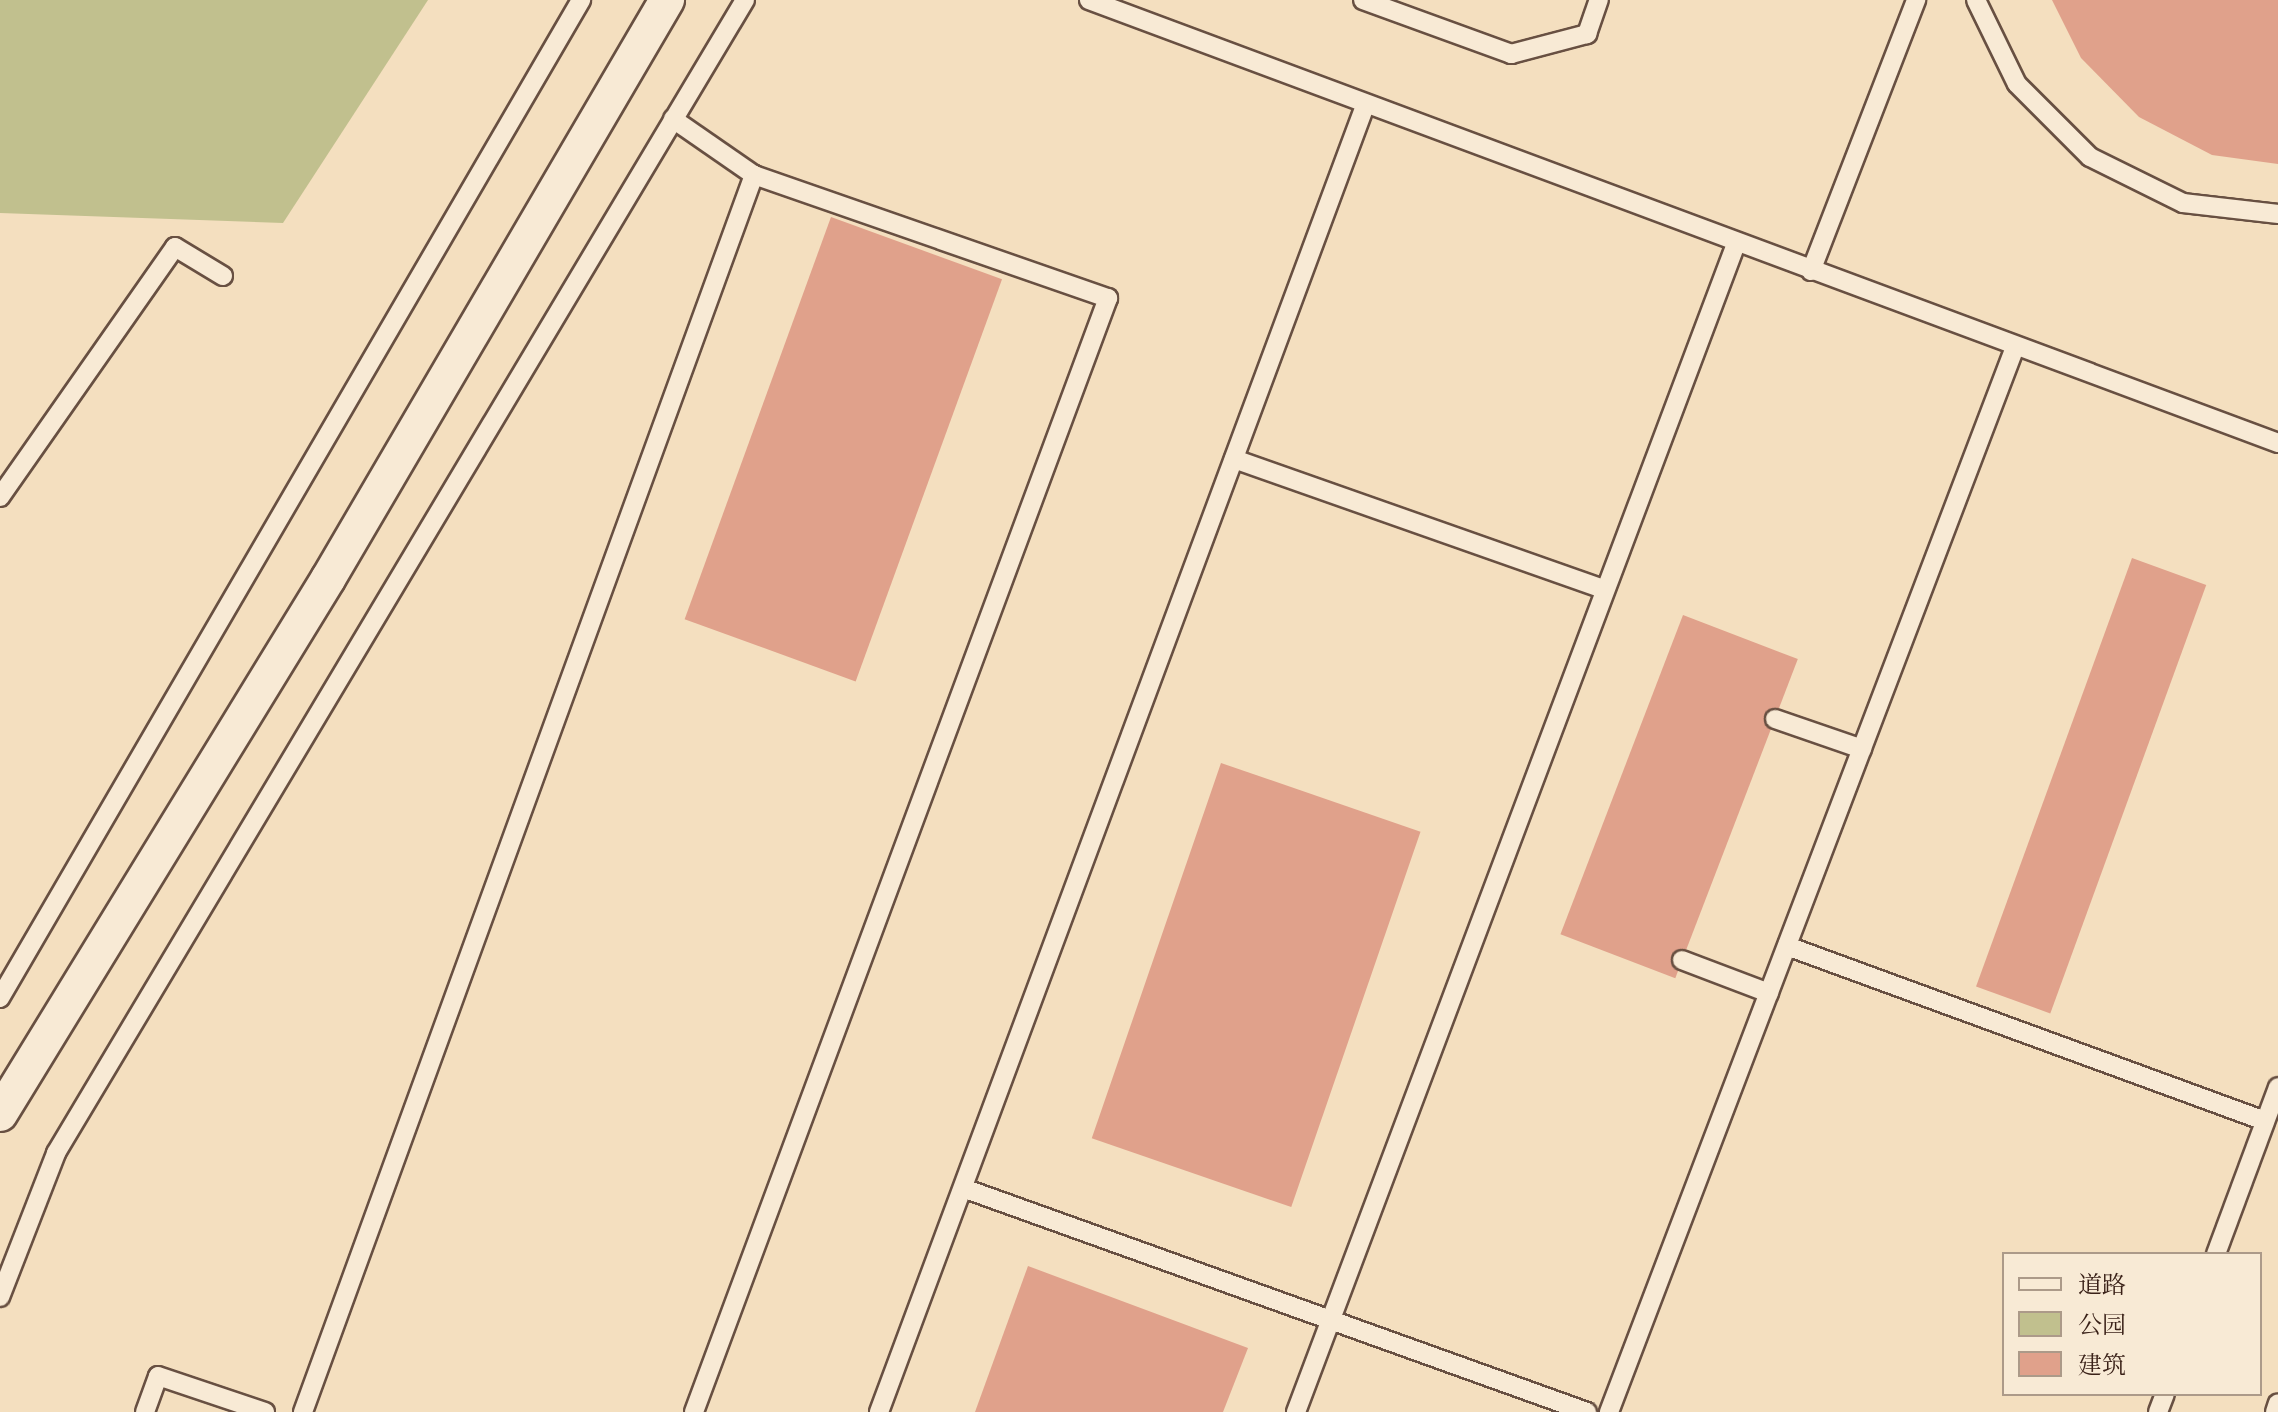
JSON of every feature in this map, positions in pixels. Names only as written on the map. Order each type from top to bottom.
[{"type":"street","points":[[0,1114],[328,579],[667,0]]},
{"type":"lane","points":[[0,998],[581,0]]},
{"type":"lane","points":[[0,1297],[56,1153],[745,0]]},
{"type":"lane","points":[[1089,0],[1365,106],[2278,443]]},
{"type":"lane","points":[[1363,0],[1511,54],[1587,34],[1599,0]]},
{"type":"lane","points":[[1811,271],[1916,0]]},
{"type":"lane","points":[[1976,0],[2017,84],[2090,157],[2183,203],[2278,214]]},
{"type":"lane","points":[[879,1412],[1365,106]]},
{"type":"lane","points":[[673,119],[754,175],[1108,298],[694,1412]]},
{"type":"lane","points":[[303,1412],[754,175]]},
{"type":"lane","points":[[1296,1412],[1736,244]]},
{"type":"lane","points":[[0,497],[175,247],[223,276]]},
{"type":"lane","points":[[1609,1412],[2015,347]]},
{"type":"lane","points":[[1234,459],[1605,590]]},
{"type":"lane","points":[[1775,719],[1862,749]]},
{"type":"lane","points":[[1787,946],[2265,1121]]},
{"type":"lane","points":[[1682,960],[1769,993]]},
{"type":"lane","points":[[2217,1252],[2278,1087]]},
{"type":"lane","points":[[963,1188],[1587,1412]]},
{"type":"lane","points":[[145,1412],[158,1376],[265,1412]]},
{"type":"lane","points":[[2275,1412],[2278,1403]]},
{"type":"green space","points":[[0,0],[428,0],[283,223],[0,213]]},
{"type":"building","points":[[2052,0],[2278,0],[2278,164],[2212,155],[2139,117],[2081,58]]},
{"type":"building","points":[[831,217],[1002,279],[856,681],[685,619]]},
{"type":"building","points":[[2132,558],[2206,585],[2050,1014],[1976,986]]},
{"type":"building","points":[[1683,615],[1798,659],[1675,978],[1560,934]]},
{"type":"building","points":[[1221,763],[1421,832],[1291,1207],[1092,1138]]},
{"type":"building","points":[[1028,1266],[1248,1348],[1223,1412],[975,1412]]}]
